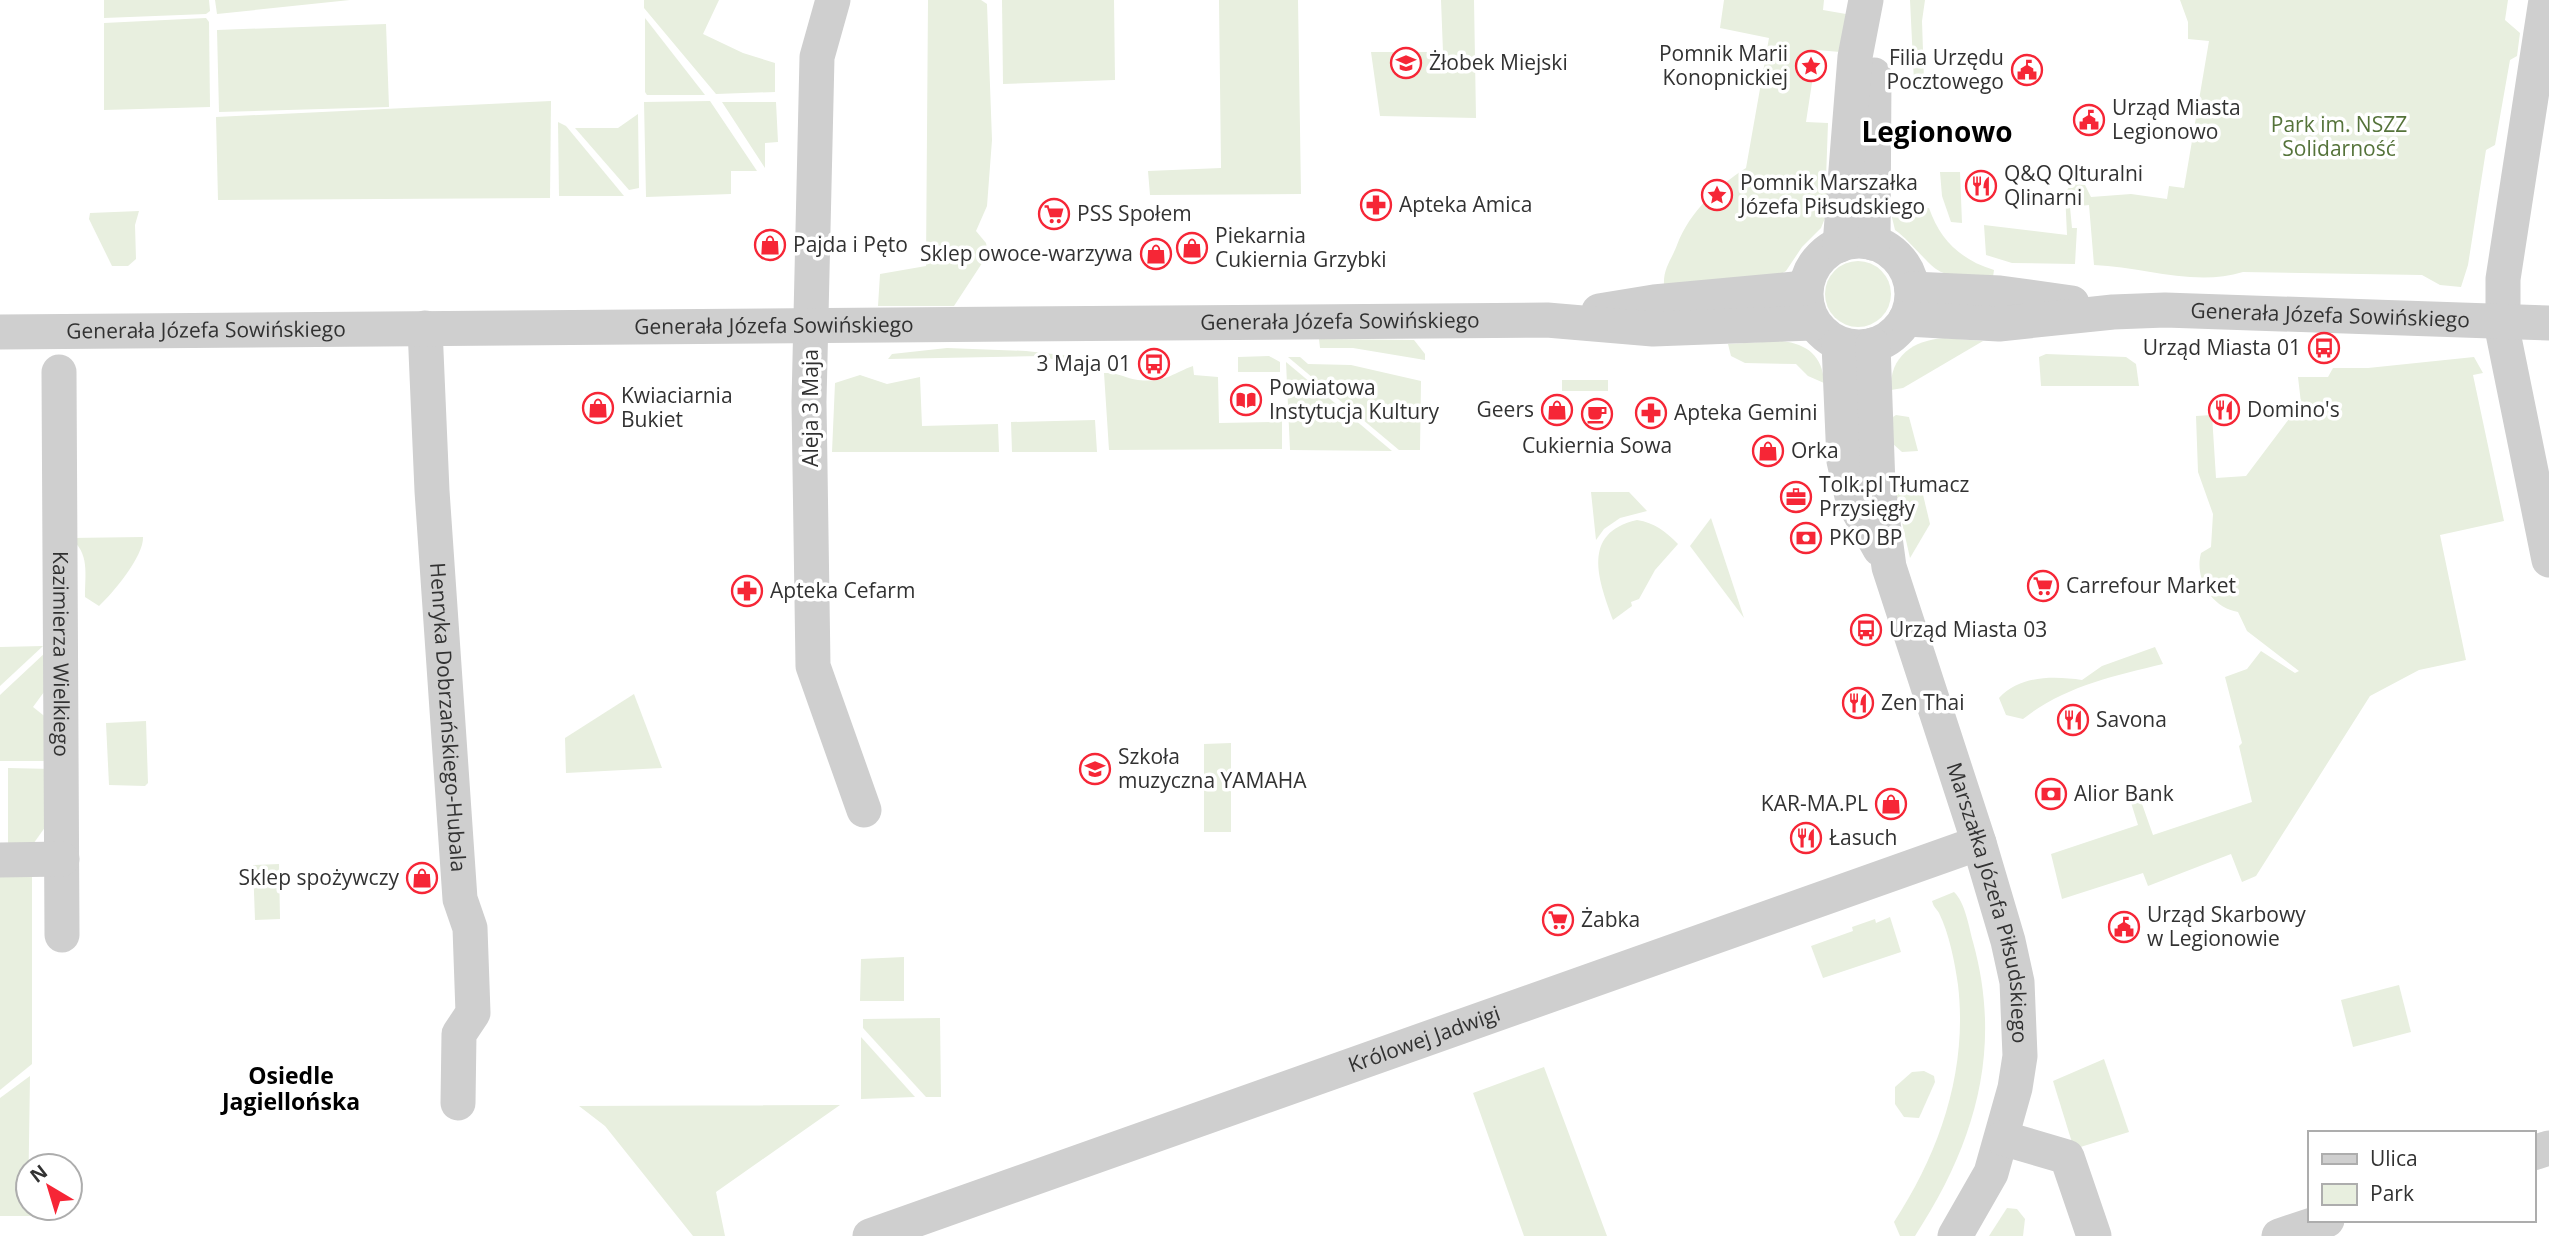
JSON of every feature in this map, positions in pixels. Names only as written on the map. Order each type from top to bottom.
[{"type":"street","name":"Aleja 3 Maja","points":[[833,0],[817,57],[809,402],[813,666],[864,810]]},
{"type":"street","points":[[1857,244],[1855,57],[1867,0]]},
{"type":"street","points":[[2546,0],[2504,279],[2503,339],[2549,560]]},
{"type":"street","points":[[1857,244],[1894,255],[1902,265],[1909,304],[1893,335],[1873,345],[1856,348],[1826,333],[1806,306],[1805,288],[1813,266],[1825,253],[1857,244]]},
{"type":"street","name":"Generała Józefa Sowińskiego","points":[[1547,320],[1654,302],[1805,288]]},
{"type":"street","name":"Generała Józefa Sowińskiego","points":[[1909,304],[2000,293],[2113,312],[2165,310],[2503,324],[2549,323]]},
{"type":"street","name":"Generała Józefa Sowińskiego","points":[[0,332],[1547,320],[1653,329],[1826,333]]},
{"type":"street","name":"Henryka Dobrzańskiego-Hubala","points":[[425,328],[432,502],[460,898],[470,928],[473,1013],[459,1034],[458,1102]]},
{"type":"street","name":"Marszałka Józefa Piłsudskiego","points":[[1826,333],[1843,461],[1853,501],[1889,567]]},
{"type":"street","name":"Marszałka Józefa Piłsudskiego","points":[[1873,345],[1878,486],[1889,567],[1979,844],[2008,941],[2017,982],[2020,1056],[2002,1138],[1991,1174],[1955,1236]]},
{"type":"street","name":"Kazimierza Wielkiego","points":[[59,372],[62,935]]},
{"type":"street","name":"Królowej Jadwigi","points":[[870,1236],[1979,844]]},
{"type":"street","points":[[0,860],[62,859]]},
{"type":"street","points":[[2002,1138],[2067,1157],[2094,1236]]},
{"type":"street","points":[[2279,1236],[2320,1222]]},
{"type":"green space","points":[[104,0],[209,0],[210,11],[206,14],[104,18]]},
{"type":"green space","points":[[215,0],[350,0],[217,14]]},
{"type":"green space","points":[[644,0],[719,0],[703,34],[743,53],[775,63],[775,92],[716,94],[644,8]]},
{"type":"green space","points":[[928,0],[981,0],[987,4],[992,140],[987,206],[976,231],[986,243],[988,254],[954,306],[878,306],[880,274],[926,266]]},
{"type":"green space","points":[[1002,0],[1114,0],[1115,80],[1003,84]]},
{"type":"green space","points":[[1219,0],[1298,0],[1301,194],[1150,195],[1148,171],[1221,168]]},
{"type":"green space","points":[[1441,0],[1474,0],[1476,118],[1380,116],[1371,52],[1443,52]]},
{"type":"green space","points":[[1724,0],[1824,0],[1823,10],[1846,14],[1840,52],[1817,50],[1806,122],[1828,123],[1826,179],[1831,179],[1827,213],[1821,228],[1802,247],[1786,271],[1776,277],[1664,286],[1668,265],[1689,221],[1715,192],[1746,168],[1769,38],[1720,28]]},
{"type":"green space","points":[[1910,0],[1925,0],[1922,21],[1924,81],[1914,82]]},
{"type":"green space","name":"Park im. NSZZ Solidarność","points":[[2180,0],[2508,0],[2505,20],[2520,33],[2517,56],[2510,60],[2495,145],[2486,150],[2468,265],[2461,287],[2440,285],[2422,275],[2243,272],[2206,278],[2094,265],[2089,205],[2070,207],[2072,228],[2077,228],[2075,264],[2012,263],[1986,255],[1984,225],[2067,235],[2065,192],[2072,184],[2085,185],[2091,197],[2131,194],[2167,199],[2169,186],[2184,188],[2209,41],[2188,39],[2188,22]]},
{"type":"green space","points":[[206,18],[209,22],[210,107],[104,110],[104,23]]},
{"type":"green space","points":[[645,18],[705,95],[647,95]]},
{"type":"green space","points":[[386,24],[389,107],[219,112],[217,30]]},
{"type":"green space","points":[[551,101],[550,198],[218,200],[216,117]]},
{"type":"green space","points":[[710,101],[757,171],[731,171],[731,194],[646,197],[644,102]]},
{"type":"green space","points":[[722,102],[776,102],[778,142],[765,143],[765,168]]},
{"type":"green space","points":[[638,114],[639,188],[629,190],[575,128],[618,128]]},
{"type":"green space","points":[[558,122],[566,126],[624,196],[559,196]]},
{"type":"green space","points":[[1940,172],[1960,172],[1962,223],[1951,222],[1942,196]]},
{"type":"green space","points":[[1889,205],[1929,208],[1939,230],[1953,247],[1971,261],[1994,270],[1993,277],[1953,275],[1936,269],[1895,230]]},
{"type":"green space","points":[[139,211],[135,225],[136,259],[128,266],[112,266],[89,219],[90,213]]},
{"type":"green space","points":[[1851,261],[1865,261],[1877,266],[1886,275],[1891,294],[1889,307],[1882,318],[1865,327],[1851,327],[1839,322],[1830,313],[1825,301],[1825,287],[1830,275],[1839,266]]},
{"type":"green space","points":[[1944,338],[1983,341],[1903,388],[1891,390],[1894,368],[1906,352],[1923,342]]},
{"type":"green space","points":[[1319,339],[1414,340],[1425,354],[1425,360],[1353,348],[1320,348]]},
{"type":"green space","points":[[1782,341],[1799,345],[1812,353],[1821,365],[1824,383],[1808,376],[1796,364],[1745,363],[1731,356],[1728,344]]},
{"type":"green space","points":[[947,348],[1071,356],[1077,365],[1040,356],[888,359],[892,354]]},
{"type":"green space","points":[[2046,354],[2126,357],[2136,364],[2139,386],[2041,386],[2039,357]]},
{"type":"green space","points":[[1269,356],[1280,362],[1280,372],[1238,372],[1238,357]]},
{"type":"green space","points":[[1288,357],[1300,357],[1308,364],[1351,365],[1421,381],[1420,450],[1399,450]]},
{"type":"green space","points":[[2474,357],[2483,373],[2473,375],[2504,521],[2440,535],[2466,660],[2419,670],[2370,696],[2256,876],[2242,882],[2231,854],[2148,886],[2143,873],[2062,899],[2051,854],[2138,825],[2127,790],[2136,787],[2153,835],[2252,802],[2239,746],[2242,743],[2225,677],[2247,669],[2261,651],[2295,673],[2299,671],[2247,631],[2238,612],[2220,605],[2207,591],[2203,582],[2200,573],[2201,553],[2211,547],[2213,514],[2198,472],[2196,416],[2212,415],[2216,478],[2246,476],[2301,403],[2298,377],[2328,377],[2333,368],[2368,368]]},
{"type":"green space","points":[[1286,362],[1392,451],[1290,450]]},
{"type":"green space","points":[[1193,366],[1194,375],[1218,377],[1219,423],[1275,422],[1276,405],[1282,405],[1282,449],[1109,450],[1104,373],[1138,380],[1155,380]]},
{"type":"green space","points":[[860,375],[887,384],[920,377],[922,426],[998,424],[999,452],[832,452],[835,383]]},
{"type":"green space","points":[[1562,380],[1608,380],[1608,391],[1562,391]]},
{"type":"green space","points":[[1896,415],[1909,417],[1918,451],[1902,452],[1892,443],[1890,419]]},
{"type":"green space","points":[[1095,420],[1097,452],[1012,452],[1011,422]]},
{"type":"green space","points":[[1919,478],[1930,524],[1910,558],[1893,483]]},
{"type":"green space","points":[[1591,492],[1629,492],[1647,511],[1620,518],[1604,529],[1596,540]]},
{"type":"green space","points":[[1711,518],[1744,618],[1690,546]]},
{"type":"green space","points":[[1637,520],[1659,528],[1678,544],[1655,570],[1639,599],[1631,602],[1632,606],[1613,620],[1599,575],[1601,547],[1607,536],[1619,526]]},
{"type":"green space","points":[[143,537],[139,554],[133,564],[105,600],[99,606],[85,597],[84,557],[70,538]]},
{"type":"green space","points":[[43,646],[0,686],[0,647]]},
{"type":"green space","points":[[2155,647],[2163,664],[2107,678],[2072,691],[2038,708],[2023,719],[2006,715],[1999,698],[2007,690],[2027,681],[2049,678],[2082,680],[2102,666]]},
{"type":"green space","points":[[46,652],[52,681],[33,707],[53,723],[45,761],[0,761],[0,695]]},
{"type":"green space","points":[[634,694],[662,768],[566,773],[565,738]]},
{"type":"green space","points":[[146,721],[148,783],[145,786],[109,785],[106,723]]},
{"type":"green space","points":[[1231,743],[1231,832],[1204,832],[1204,744]]},
{"type":"green space","points":[[8,768],[53,769],[53,816],[31,847],[8,847]]},
{"type":"green space","points":[[279,864],[280,919],[255,920],[253,865]]},
{"type":"green space","points":[[0,865],[32,865],[32,1064],[0,1090]]},
{"type":"green space","points":[[1954,892],[1966,915],[1982,982],[1984,1058],[1968,1131],[1954,1166],[1915,1236],[1900,1236],[1894,1222],[1925,1167],[1937,1139],[1947,1109],[1959,1048],[1958,985],[1949,939],[1932,901]]},
{"type":"green space","points":[[1890,917],[1901,952],[1823,978],[1811,946],[1853,931],[1852,927],[1875,919],[1876,923]]},
{"type":"green space","points":[[904,957],[904,1001],[860,1001],[861,959]]},
{"type":"green space","points":[[2399,985],[2411,1032],[2353,1047],[2341,1000]]},
{"type":"green space","points":[[940,1018],[941,1097],[926,1097],[863,1028],[863,1019]]},
{"type":"green space","points":[[861,1037],[915,1097],[861,1099]]},
{"type":"green space","points":[[2104,1059],[2129,1132],[2074,1149],[2053,1081]]},
{"type":"green space","points":[[1544,1067],[1607,1236],[1524,1236],[1473,1093]]},
{"type":"green space","points":[[1924,1071],[1934,1076],[1935,1082],[1919,1118],[1904,1117],[1895,1104],[1895,1087],[1912,1072]]},
{"type":"green space","points":[[30,1076],[29,1152],[14,1152],[14,1216],[0,1216],[0,1098]]},
{"type":"green space","points":[[840,1105],[716,1192],[725,1236],[693,1236],[605,1126],[579,1106]]},
{"type":"green space","points":[[2007,1208],[2017,1209],[2025,1219],[2023,1236],[1989,1236]]},
{"type":"place","name":"Żłobek Miejski","points":[[1406,63]]},
{"type":"place","name":"Pomnik Marii Konopnickiej","points":[[1811,66]]},
{"type":"place","name":"Filia Urzędu Pocztowego","points":[[2027,70]]},
{"type":"place","name":"Urząd Miasta Legionowo","points":[[2089,120]]},
{"type":"place","name":"Q&Q Qlturalni Qlinarni","points":[[1981,186]]},
{"type":"place","name":"Pomnik Marszałka Józefa Piłsudskiego","points":[[1717,195]]},
{"type":"place","name":"Apteka Amica","points":[[1376,205]]},
{"type":"place","name":"PSS Społem","points":[[1054,214]]},
{"type":"place","name":"Pajda i Pęto","points":[[770,245]]},
{"type":"place","name":"Piekarnia Cukiernia Grzybki","points":[[1192,248]]},
{"type":"place","name":"Sklep owoce-warzywa","points":[[1156,254]]},
{"type":"place","name":"Urząd Miasta 01","points":[[2324,348]]},
{"type":"place","name":"3 Maja 01","points":[[1154,364]]},
{"type":"place","name":"Powiatowa Instytucja Kultury","points":[[1246,400]]},
{"type":"place","name":"Kwiaciarnia Bukiet","points":[[598,408]]},
{"type":"place","name":"Geers","points":[[1557,410]]},
{"type":"place","name":"Domino's","points":[[2224,410]]},
{"type":"place","name":"Apteka Gemini","points":[[1651,413]]},
{"type":"place","name":"Cukiernia Sowa","points":[[1597,414]]},
{"type":"place","name":"Orka","points":[[1768,451]]},
{"type":"place","name":"Tolk.pl Tłumacz Przysięgły","points":[[1796,497]]},
{"type":"place","name":"PKO BP","points":[[1806,538]]},
{"type":"place","name":"Carrefour Market","points":[[2043,586]]},
{"type":"place","name":"Apteka Cefarm","points":[[747,591]]},
{"type":"place","name":"Urząd Miasta 03","points":[[1866,630]]},
{"type":"place","name":"Zen Thai","points":[[1858,703]]},
{"type":"place","name":"Savona","points":[[2073,720]]},
{"type":"place","name":"Szkoła muzyczna YAMAHA","points":[[1095,769]]},
{"type":"place","name":"Alior Bank","points":[[2051,794]]},
{"type":"place","name":"KAR-MA.PL","points":[[1891,804]]},
{"type":"place","name":"Łasuch","points":[[1806,838]]},
{"type":"place","name":"Sklep spożywczy","points":[[422,878]]},
{"type":"place","name":"Żabka","points":[[1558,920]]},
{"type":"place","name":"Urząd Skarbowy w Legionowie","points":[[2124,927]]},
{"type":"district","name":"Legionowo","points":[[1937,132]]},
{"type":"district","name":"Osiedle Jagiellońska","points":[[291,1089]]}]
